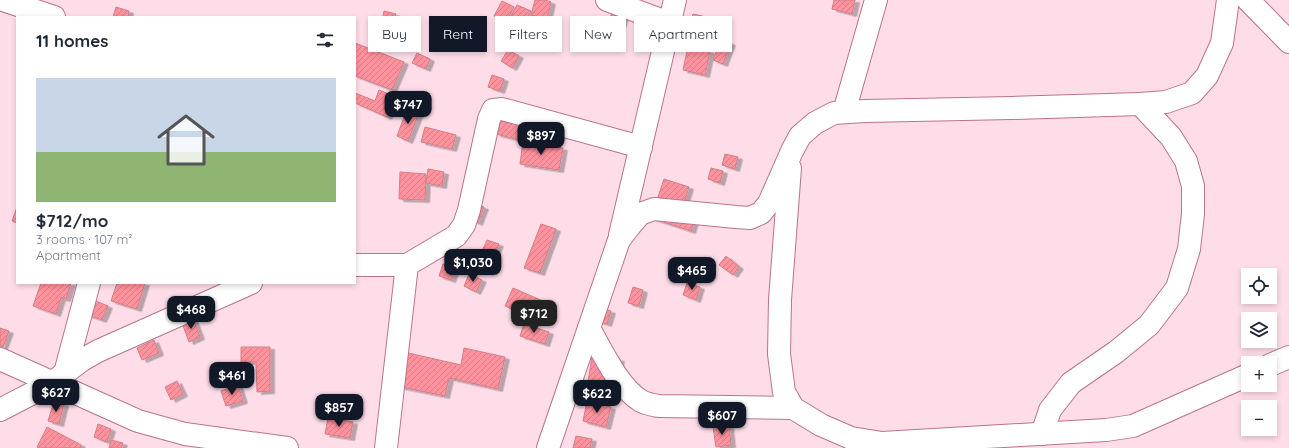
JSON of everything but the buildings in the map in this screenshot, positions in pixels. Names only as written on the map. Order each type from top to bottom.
[{"type":"street","points":[[3,0],[51,16]]},
{"type":"street","points":[[608,0],[650,16]]},
{"type":"street","points":[[671,16],[675,0]]},
{"type":"street","points":[[844,112],[876,0]]},
{"type":"street","points":[[619,240],[640,214],[654,209],[736,218],[750,218],[761,213],[769,203],[800,136],[815,123],[834,113],[872,110],[1140,104],[1166,102],[1192,93],[1208,76],[1222,43],[1228,0]]},
{"type":"street","points":[[1248,0],[1289,42]]},
{"type":"street","points":[[548,448],[619,240],[662,52]]},
{"type":"street","points":[[1042,434],[1050,410],[1071,383],[1150,326],[1177,288],[1189,249],[1193,214],[1193,186],[1186,160],[1171,137],[1140,104]]},
{"type":"street","points":[[356,265],[407,265],[456,236],[464,225],[469,210],[489,119],[493,110],[502,109],[641,147]]},
{"type":"street","points":[[792,151],[780,300],[779,354],[784,392],[793,408],[821,425],[851,438],[882,443],[1106,430],[1134,426],[1241,378]]},
{"type":"street","points":[[386,448],[407,265]]},
{"type":"street","points":[[59,378],[89,284]]},
{"type":"street","points":[[0,410],[59,378],[82,360],[98,351],[249,284]]},
{"type":"street","points":[[589,328],[619,380],[630,393],[642,402],[659,406],[793,408]]},
{"type":"street","points":[[1277,362],[1289,357]]},
{"type":"street","points":[[0,360],[59,378],[138,421],[159,428],[185,434],[287,448]]}]
